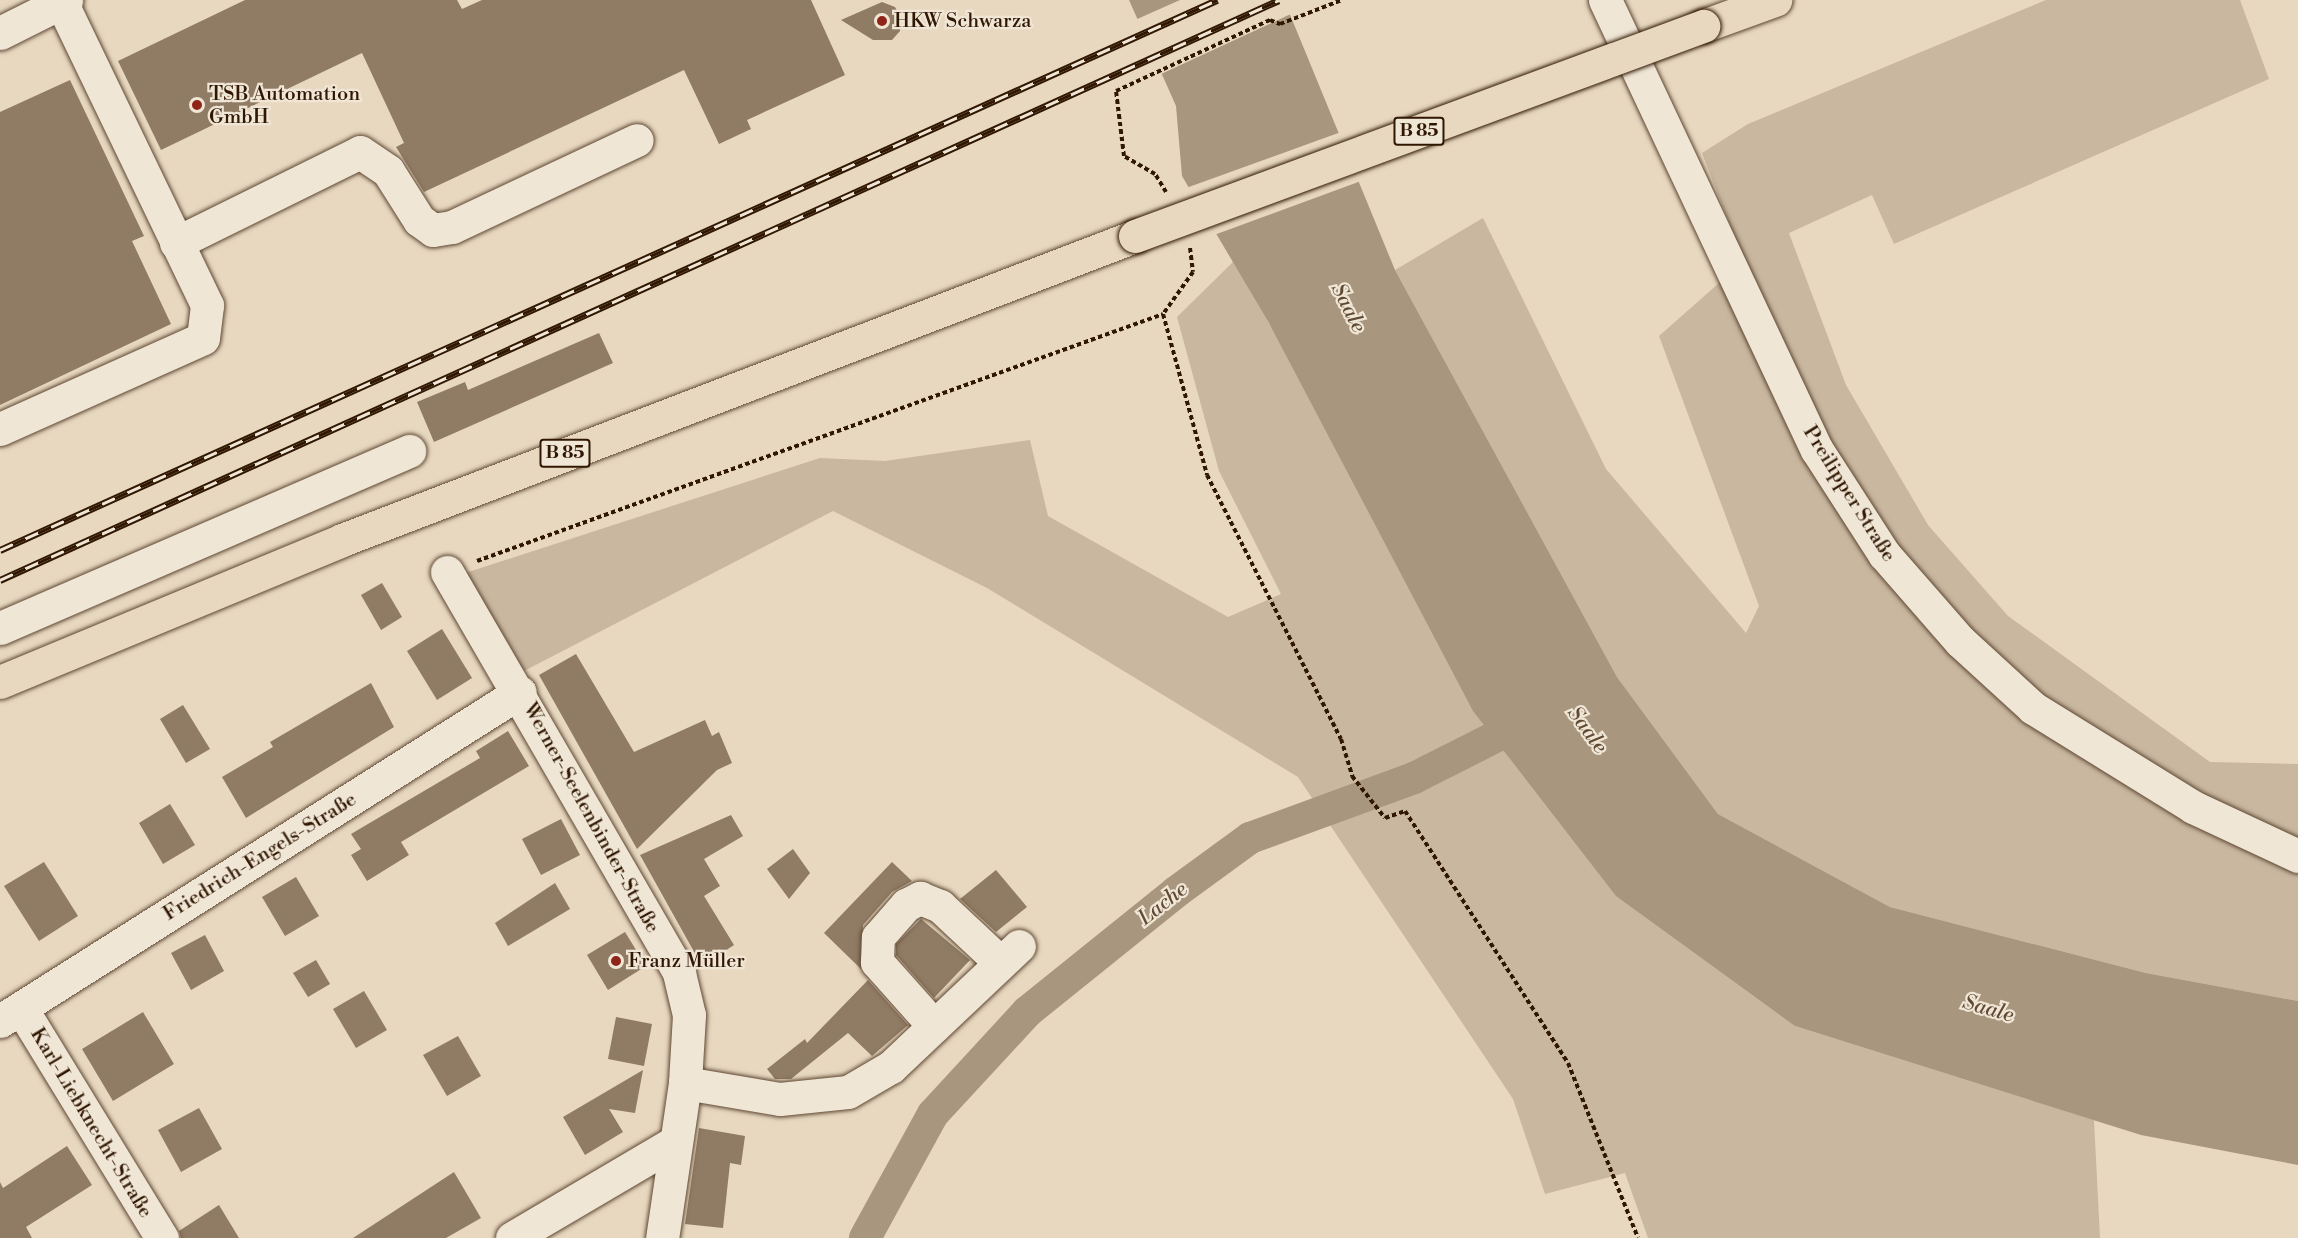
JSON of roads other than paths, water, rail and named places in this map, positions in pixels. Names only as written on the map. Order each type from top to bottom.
[{"type":"main road","name":"B 85","points":[[0,682],[342,540],[1135,236],[1775,0]]},
{"type":"street","name":"Preilipper Straße","points":[[1605,0],[1817,450],[1884,554],[1960,641],[2033,708],[2193,807],[2298,856]]},
{"type":"street","points":[[0,429],[203,338],[207,305],[64,1],[9,19]]},
{"type":"street","points":[[176,243],[360,152],[388,171],[419,220],[433,230],[452,226],[637,140]]},
{"type":"street","points":[[0,628],[410,451]]},
{"type":"street","name":"Werner-Seelenbinder-Straße","points":[[447,572],[520,692],[679,973],[689,1015],[685,1083],[673,1143],[662,1238]]},
{"type":"street","name":"Friedrich-Engels-Straße","points":[[10,1014],[520,692]]},
{"type":"street","points":[[685,1083],[780,1099],[848,1092],[891,1067],[1010,955],[940,906],[920,898],[906,905],[878,937],[877,962],[934,1026]]},
{"type":"street","name":"Karl-Liebknecht-Straße","points":[[10,1014],[162,1238]]},
{"type":"street","points":[[512,1238],[673,1143]]},
{"type":"water","name":"Saale","points":[[1129,0],[1284,0],[1395,270],[1617,677],[1718,814],[1890,907],[2146,973],[2298,1001],[2298,1165],[2141,1135],[1795,1026],[1616,896],[1473,711],[1269,323],[1182,176],[1176,106]]},
{"type":"waterway","name":"Lache","points":[[865,1238],[933,1114],[1027,1012],[1176,892],[1250,838],[1414,778],[1531,719]]},
{"type":"railway","points":[[0,550],[1217,0]]},
{"type":"railway","points":[[0,580],[1279,0]]},
{"type":"place","name":"HKW Schwarza","points":[[882,21]]},
{"type":"place","name":"TSB Automation GmbH","points":[[197,105]]},
{"type":"place","name":"Franz Müller","points":[[616,961]]}]
